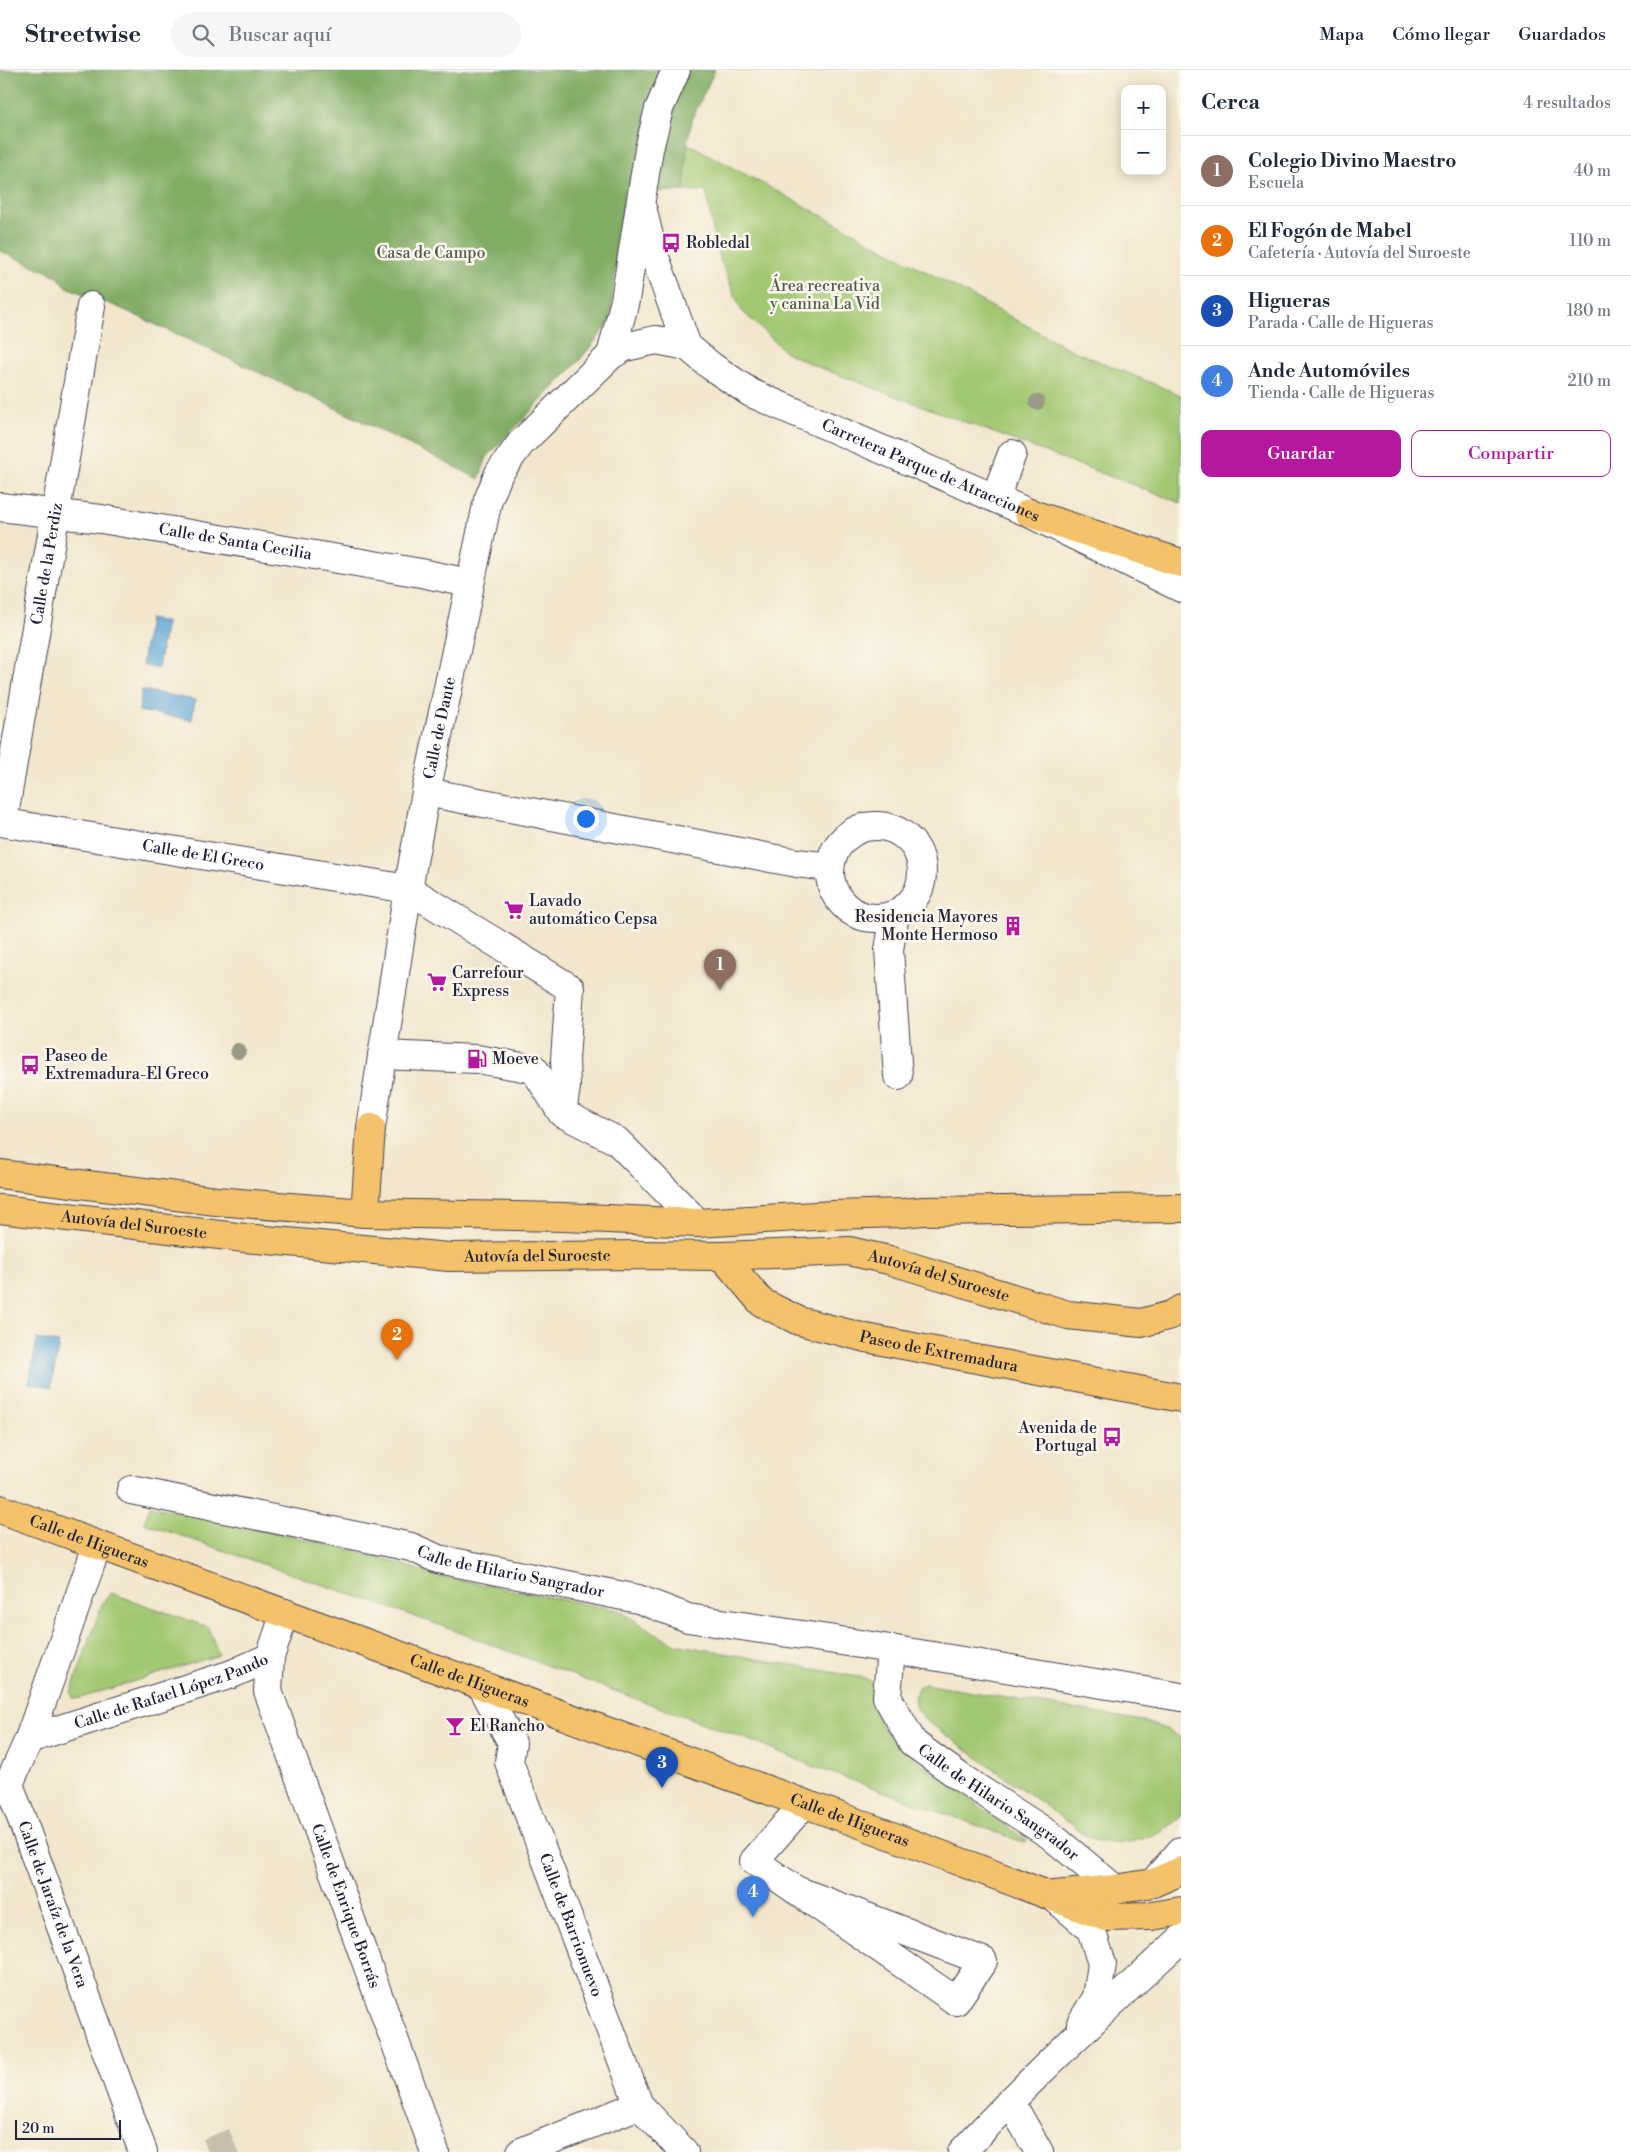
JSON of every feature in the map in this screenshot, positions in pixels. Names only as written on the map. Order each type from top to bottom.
[{"type":"main road","points":[[1029,513],[1181,563]]},
{"type":"main road","points":[[365,1213],[371,1128]]},
{"type":"main road","name":"Autovía del Suroeste","points":[[0,1174],[216,1201],[365,1213],[563,1216],[698,1222],[903,1213],[923,1210],[1181,1208]]},
{"type":"main road","name":"Autovía del Suroeste","points":[[0,1209],[245,1238],[449,1257],[722,1256],[849,1251],[889,1260],[1068,1315],[1141,1323],[1171,1316],[1181,1309]]},
{"type":"main road","name":"Paseo de Extremadura","points":[[722,1256],[761,1302],[799,1321],[866,1338],[1181,1398]]},
{"type":"main road","name":"Calle de Higueras","points":[[0,1510],[286,1613],[1052,1895],[1106,1917],[1152,1916],[1181,1911]]},
{"type":"main road","name":"Calle de Higueras","points":[[1052,1895],[1116,1889],[1153,1883],[1181,1872]]},
{"type":"street","points":[[605,361],[625,300],[649,149],[659,109],[676,70]]},
{"type":"street","points":[[641,202],[652,249],[687,346]]},
{"type":"street","name":"Calle de la Perdiz","points":[[1,821],[91,306]]},
{"type":"street","name":"Carretera Parque de Atracciones","points":[[605,361],[625,347],[656,340],[687,346],[711,366],[751,393],[1029,513],[1181,588]]},
{"type":"street","name":"Calle de Dante","points":[[371,1128],[408,889],[426,792],[488,500],[499,473],[520,443],[605,361]]},
{"type":"street","points":[[995,498],[1012,454]]},
{"type":"street","name":"Calle de Santa Cecilia","points":[[0,507],[101,519],[421,573],[469,583]]},
{"type":"street","points":[[426,792],[797,863],[830,867]]},
{"type":"street","name":"Calle de El Greco","points":[[1,821],[408,889]]},
{"type":"street","points":[[869,826],[884,827],[899,832],[910,841],[918,854],[922,868],[921,883],[915,896],[895,914],[868,917],[855,912],[844,904],[836,893],[831,880],[830,867],[834,852],[843,840],[855,831],[869,826]]},
{"type":"street","points":[[408,889],[570,988],[565,1059],[566,1087],[562,1114]]},
{"type":"street","points":[[895,914],[889,950],[898,1076]]},
{"type":"street","points":[[382,1055],[477,1059],[534,1069],[562,1114],[617,1140],[698,1222]]},
{"type":"street","name":"Calle de Hilario Sangrador","points":[[131,1490],[411,1547],[438,1559],[638,1599],[688,1618],[891,1649],[1178,1698]]},
{"type":"street","name":"Calle de Jaraíz de la Vera","points":[[97,1546],[29,1739],[5,1782],[143,2152]]},
{"type":"street","name":"Calle de Rafael López Pando","points":[[29,1739],[232,1674],[270,1657],[286,1613]]},
{"type":"street","name":"Calle de Hilario Sangrador","points":[[891,1649],[887,1697],[912,1743],[960,1778],[1050,1835],[1116,1889]]},
{"type":"street","name":"Calle de Enrique Borrás","points":[[270,1657],[268,1691],[435,2152]]},
{"type":"street","name":"Calle de Barrionuevo","points":[[482,1686],[512,1743],[509,1762],[639,2105],[684,2152]]},
{"type":"street","points":[[796,1890],[983,1961],[956,2001],[754,1861],[804,1804]]},
{"type":"street","points":[[1153,1883],[1181,1851]]},
{"type":"street","points":[[1052,1895],[1091,1929],[1102,1964],[1097,1997],[1068,2044]]},
{"type":"street","points":[[962,2152],[1068,2044],[1181,1939]]},
{"type":"street","points":[[1010,2101],[1039,2152]]},
{"type":"street","points":[[521,2152],[639,2105]]},
{"type":"green space","name":"Casa de Campo","points":[[0,70],[715,70],[693,117],[687,143],[684,191],[624,193],[610,322],[579,361],[487,457],[479,479],[337,409],[120,308],[66,287],[57,276],[0,251]]},
{"type":"green space","name":"Área recreativa y canina La Vid","points":[[687,143],[1074,351],[1181,395],[1181,503],[818,367],[787,353],[741,310],[716,249],[706,191],[684,191]]},
{"type":"green space","points":[[150,1506],[377,1556],[433,1575],[618,1610],[665,1639],[679,1645],[865,1678],[870,1681],[877,1716],[887,1733],[896,1743],[1027,1841],[1023,1842],[810,1765],[763,1745],[445,1627],[144,1523]]},
{"type":"green space","points":[[111,1593],[208,1627],[219,1655],[77,1699],[73,1698],[71,1692],[103,1602]]},
{"type":"green space","points":[[925,1684],[1143,1721],[1166,1729],[1181,1738],[1181,1817],[1161,1831],[1140,1840],[1117,1843],[1093,1840],[924,1719],[918,1711],[914,1700],[919,1687]]},
{"type":"water","points":[[149,619],[166,622],[158,668],[142,665]]},
{"type":"water","points":[[142,690],[195,700],[192,720],[139,711]]},
{"type":"water","points":[[37,1339],[59,1343],[51,1387],[29,1383]]},
{"type":"tunnel","points":[[208,2152],[234,2142]]},
{"type":"place","name":"Robledal","points":[[671,243]]},
{"type":"place","name":"Lavado automático Cepsa","points":[[514,910]]},
{"type":"place","name":"Residencia Mayores Monte Hermoso","points":[[1013,926]]},
{"type":"place","name":"Carrefour Express","points":[[437,982]]},
{"type":"place","name":"Colegio Divino Maestro","points":[[720,990]]},
{"type":"place","name":"Moeve","points":[[477,1059]]},
{"type":"place","name":"Paseo de Extremadura-El Greco","points":[[30,1065]]},
{"type":"place","name":"El Fogón de Mabel","points":[[397,1360]]},
{"type":"place","name":"Avenida de Portugal","points":[[1112,1437]]},
{"type":"place","name":"El Rancho","points":[[455,1726]]},
{"type":"place","name":"Higueras","points":[[662,1788]]},
{"type":"place","name":"Ande Automóviles","points":[[753,1917]]}]
